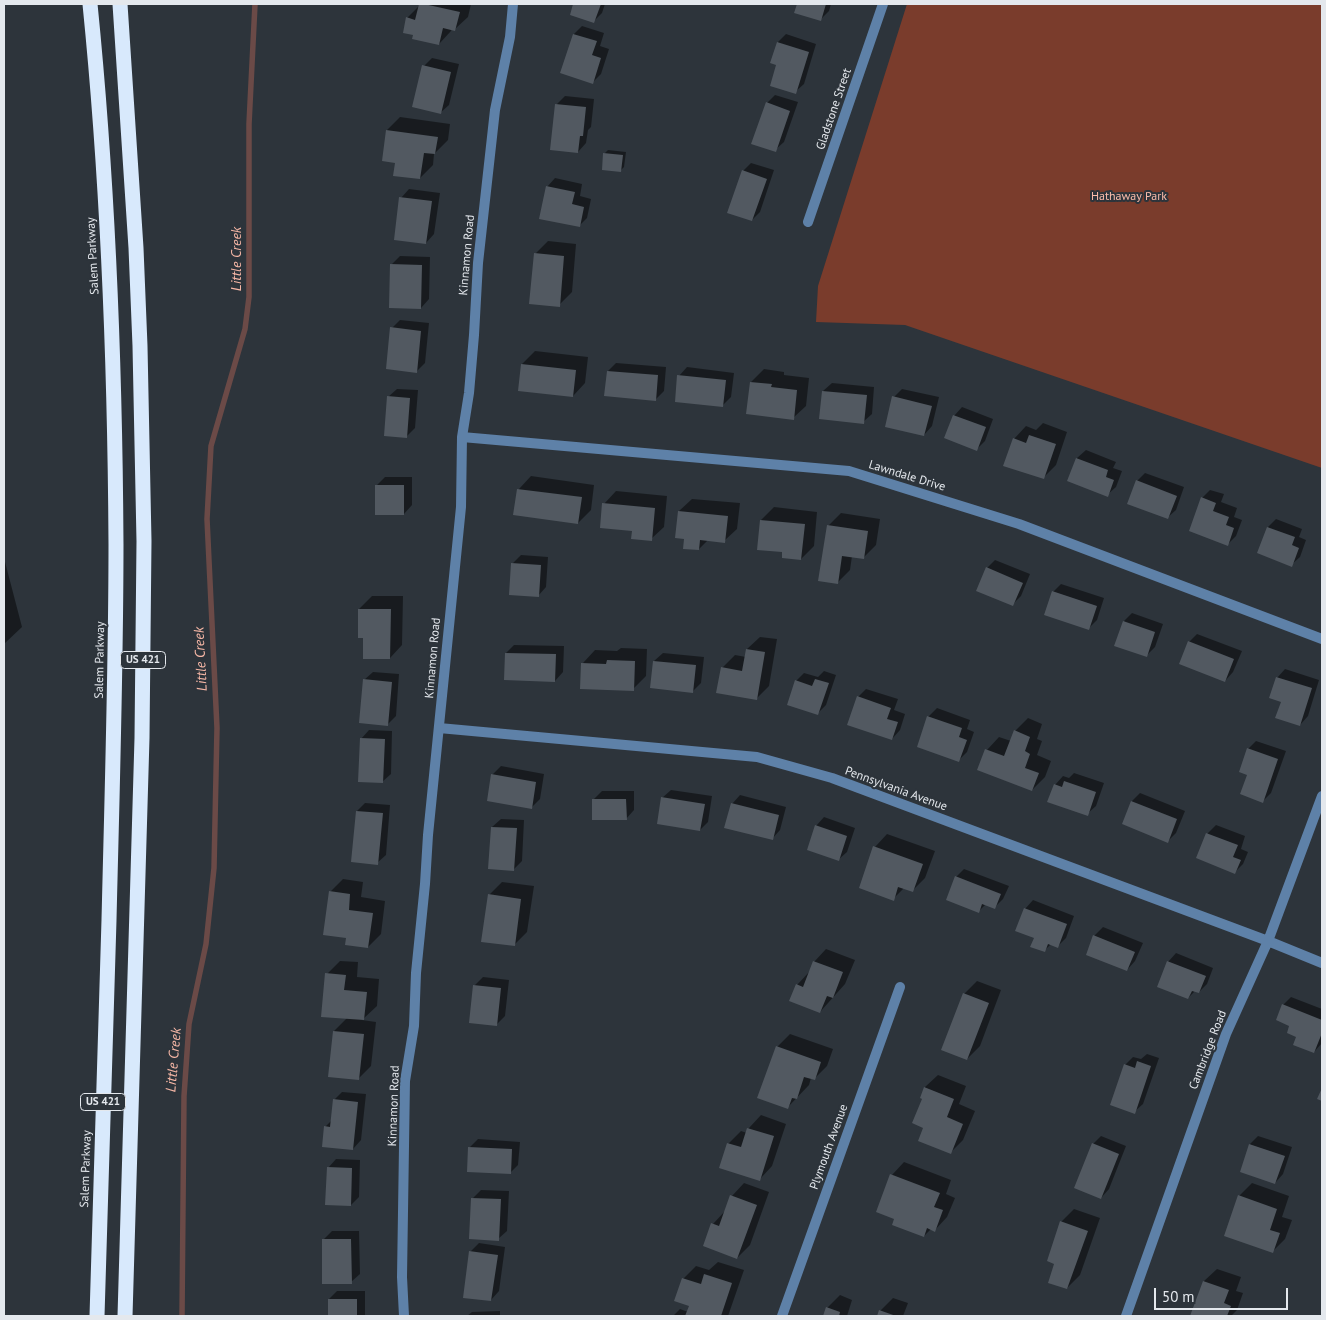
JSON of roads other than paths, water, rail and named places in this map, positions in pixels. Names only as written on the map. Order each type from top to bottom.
[{"type":"highway","name":"Salem Parkway","points":[[90,4],[108,250],[116,542],[114,738],[97,1316]]},
{"type":"highway","name":"US 421","points":[[120,4],[136,268],[144,541],[142,738],[125,1316]]},
{"type":"street","name":"Kinnamon Road","points":[[404,1316],[402,1277],[405,1081],[414,1026],[416,973],[461,506],[462,437],[469,393],[478,263],[495,110],[510,37],[513,4]]},
{"type":"street","name":"Gladstone Street","points":[[808,222],[883,4]]},
{"type":"street","name":"Lawndale Drive","points":[[462,437],[849,471],[1019,524],[1322,639]]},
{"type":"street","name":"Pennsylvania Avenue","points":[[439,728],[757,757],[840,781],[1268,941],[1322,963]]},
{"type":"street","name":"Cambridge Road","points":[[1126,1316],[1226,1034],[1268,941],[1322,796]]},
{"type":"street","name":"Plymouth Avenue","points":[[782,1316],[900,987]]},
{"type":"waterway","name":"Little Creek","points":[[182,1316],[184,1096],[189,1024],[206,944],[214,868],[217,728],[207,519],[211,446],[245,329],[249,297],[249,124],[255,4]]},
{"type":"park label","name":"Hathaway Park","points":[[1129,197]]}]
